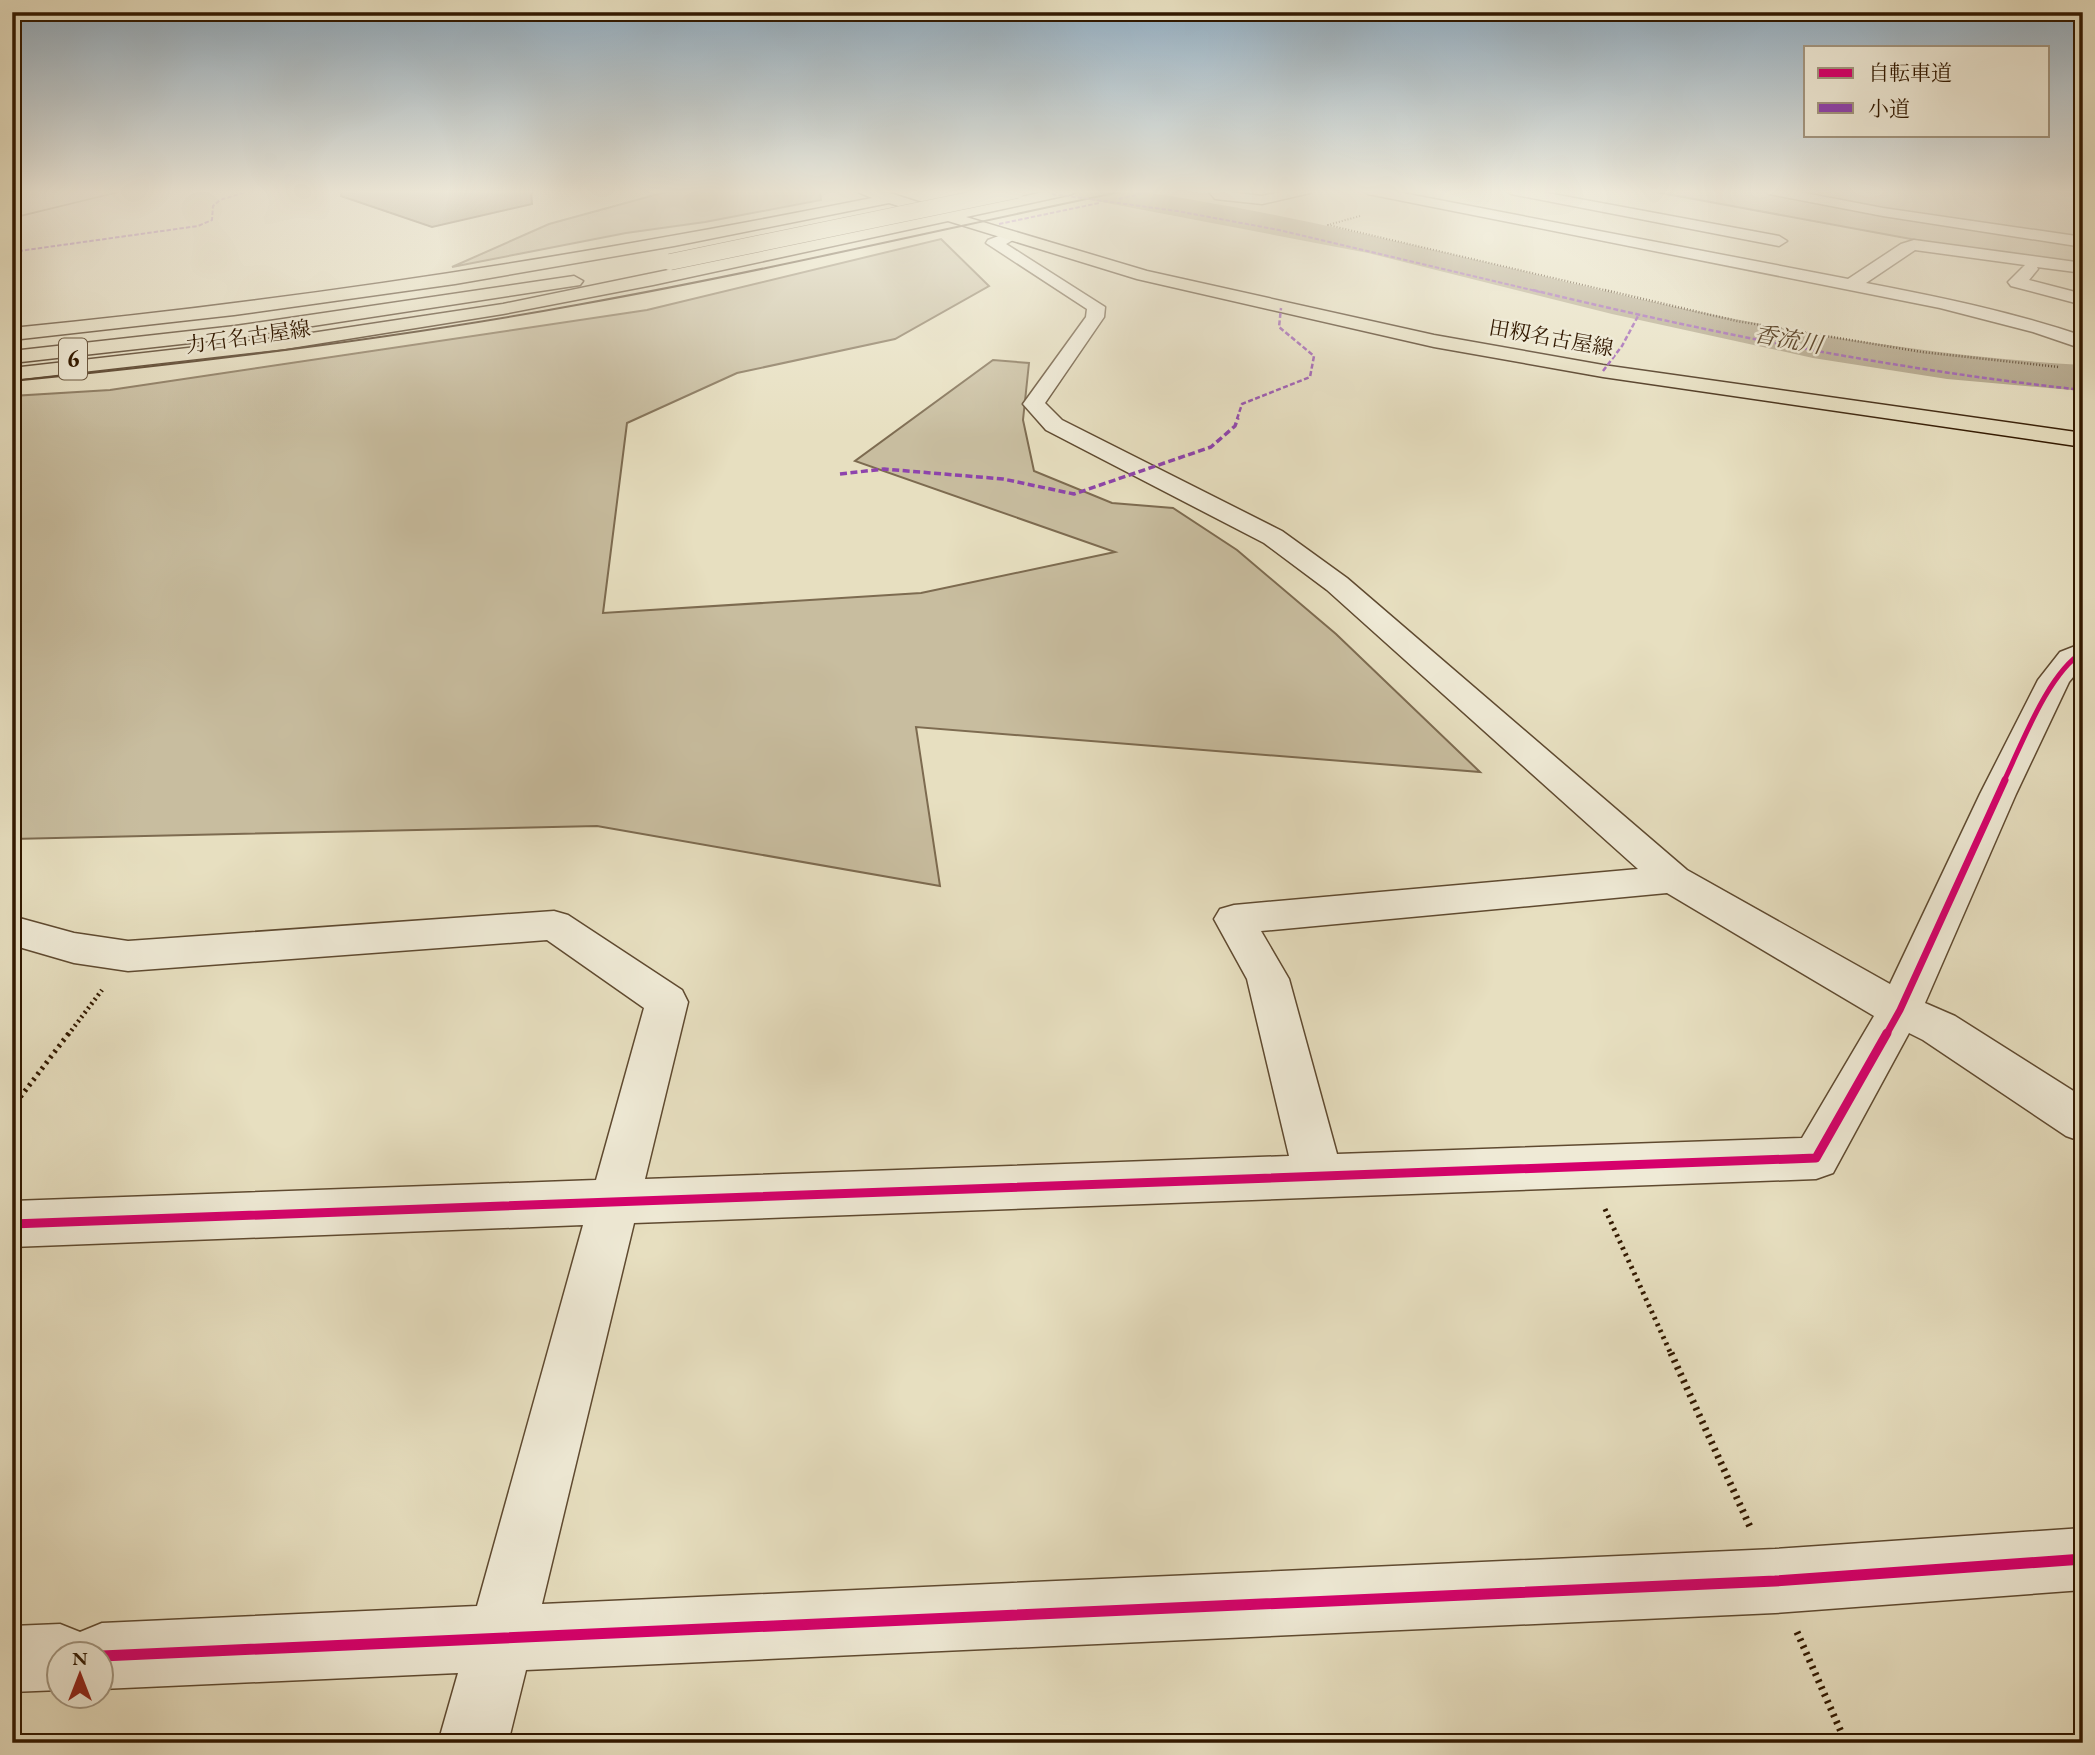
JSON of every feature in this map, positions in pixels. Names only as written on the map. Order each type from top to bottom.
[{"type":"main road","name":"6","points":[[12,334],[512,272]]},
{"type":"main road","name":"力石名古屋線","points":[[12,343],[301,312],[560,272]]},
{"type":"main road","name":"力石名古屋線","points":[[12,366],[261,336],[574,281],[610,272]]},
{"type":"main road","name":"6","points":[[12,374],[230,350],[458,317],[692,272]]},
{"type":"main road","name":"田籾名古屋線","points":[[1133,272],[1434,341],[1603,371],[2083,440]]},
{"type":"main road","points":[[12,351],[304,316],[463,291],[552,273]]},
{"type":"main road","points":[[12,357],[248,330],[574,281]]},
{"type":"street","points":[[1040,272],[1096,307],[1095,317],[1034,404],[1054,425],[1273,537],[1337,584],[1673,879],[1900,1010],[1939,1028],[2083,1122]]},
{"type":"street","points":[[1788,272],[1990,314],[2083,343]]},
{"type":"street","points":[[1851,285],[1870,272]]},
{"type":"street","points":[[2027,272],[2017,282],[2083,300]]},
{"type":"street","points":[[12,1224],[1816,1158],[1900,1010],[1998,794],[2054,680],[2071,659],[2083,652]]},
{"type":"street","points":[[1319,1177],[1268,979],[1234,919],[1673,879]]},
{"type":"street","points":[[12,930],[74,948],[128,956],[554,925],[667,1002],[473,1743]]},
{"type":"street","points":[[116,1655],[1775,1581],[2083,1559]]},
{"type":"street","points":[[12,1659],[46,1658]]},
{"type":"path","points":[[1528,272],[1737,321],[1911,351],[2060,367]]},
{"type":"path","points":[[12,1108],[128,956]]},
{"type":"path","points":[[1586,1167],[1846,1743]]},
{"type":"shaded area","points":[[805,272],[975,272],[989,286],[895,339],[737,373],[627,423],[603,613],[921,593],[1115,552],[855,461],[993,360],[1029,363],[1023,420],[1034,471],[1112,503],[1173,508],[1237,550],[1336,634],[1480,772],[916,727],[940,886],[597,826],[12,839],[12,396],[110,390],[647,310]]},
{"type":"waterway","name":"香流川","points":[[1483,272],[1612,303],[1813,346],[1947,367],[2083,378]]},
{"type":"tram line","points":[[12,381],[155,366],[440,328],[747,272]]},
{"type":"marked path","points":[[1458,272],[1601,307],[1806,351],[1944,374],[2083,390]]},
{"type":"marked path","points":[[840,474],[884,469],[1003,479],[1074,494],[1211,447],[1235,426],[1242,404],[1310,377],[1314,356],[1279,327],[1281,308]]},
{"type":"marked path","points":[[1603,371],[1622,346],[1638,316]]},
{"type":"cycle path","points":[[12,1224],[1816,1158],[1900,1010],[1998,794],[2054,680],[2071,659],[2083,652]]},
{"type":"cycle path","points":[[116,1655],[1775,1581],[2083,1559]]}]
